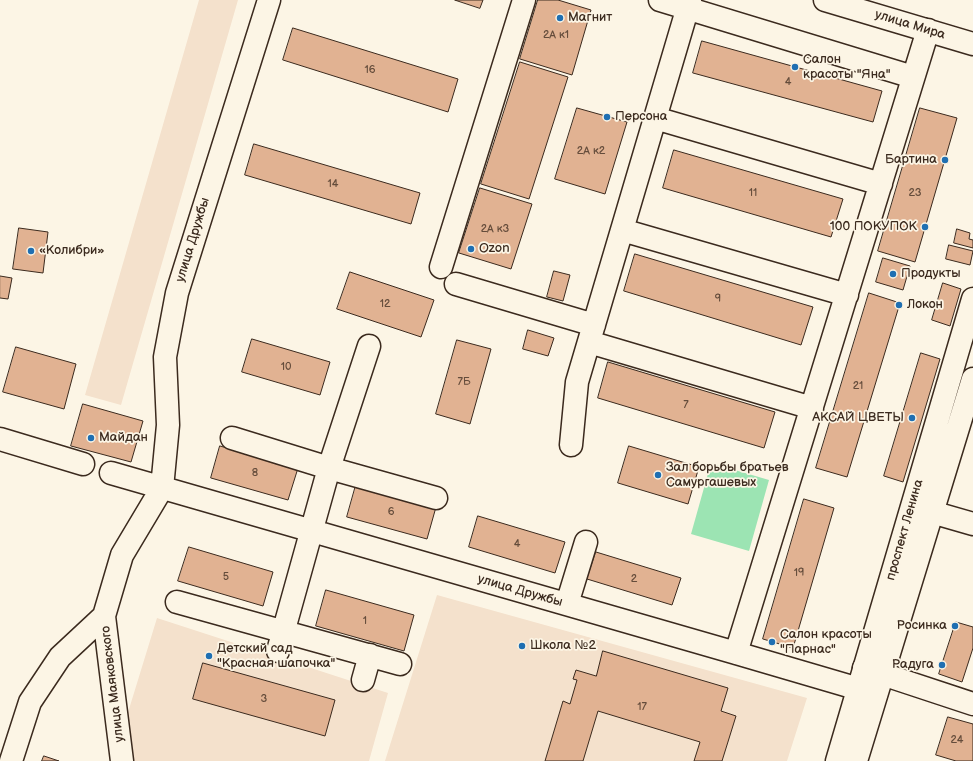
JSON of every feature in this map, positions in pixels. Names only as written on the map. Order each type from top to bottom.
[{"type":"street","name":"улица Дружбы","points":[[104,616],[122,554],[162,488],[168,425],[164,357],[177,293],[269,0]]},
{"type":"street","points":[[441,268],[524,0]]},
{"type":"street","points":[[660,0],[689,4],[913,77]]},
{"type":"street","name":"улица Мира","points":[[825,0],[973,44]]},
{"type":"street","points":[[571,446],[577,382],[689,4]]},
{"type":"street","points":[[736,653],[928,30]]},
{"type":"street","points":[[655,118],[880,184]]},
{"type":"street","points":[[622,230],[846,295]]},
{"type":"street","points":[[456,284],[591,334],[812,408]]},
{"type":"street","name":"проспект Ленина","points":[[856,761],[868,692],[922,510],[973,299]]},
{"type":"street","points":[[280,641],[329,468],[369,346]]},
{"type":"street","name":"проспект Ленина","points":[[922,510],[973,379]]},
{"type":"street","points":[[232,438],[329,468],[436,498]]},
{"type":"street","points":[[0,439],[83,464]]},
{"type":"street","name":"улица Дружбы","points":[[111,473],[868,692]]},
{"type":"street","points":[[922,510],[973,524]]},
{"type":"street","points":[[567,604],[586,542]]},
{"type":"street","points":[[177,602],[280,641],[370,655],[400,664]]},
{"type":"street","name":"улица Маяковского","points":[[11,761],[30,702],[60,657],[104,616]]},
{"type":"street","name":"улица Маяковского","points":[[104,616],[122,761]]},
{"type":"street","points":[[363,680],[370,655]]},
{"type":"street","points":[[874,671],[973,704]]},
{"type":"street","name":"проспект Ленина","points":[[837,761],[868,692]]},
{"type":"shaded area","points":[[199,0],[238,0],[121,405],[85,395]]},
{"type":"shaded area","name":"Школа №2","points":[[437,595],[807,698],[787,761],[385,761]]},
{"type":"shaded area","name":"Детский сад \"Красная шапочка\"","points":[[157,618],[388,693],[369,761],[127,761],[122,732]]},
{"type":"green space","points":[[711,463],[769,480],[749,551],[691,534]]},
{"type":"building","points":[[455,0],[483,0],[480,8]]},
{"type":"building","points":[[538,0],[558,0],[591,10],[572,75],[520,59]]},
{"type":"building","points":[[293,28],[458,79],[448,112],[283,60]]},
{"type":"building","points":[[702,41],[882,91],[873,122],[693,73]]},
{"type":"building","points":[[520,62],[568,77],[529,199],[481,184]]},
{"type":"building","points":[[577,108],[627,122],[605,194],[555,179]]},
{"type":"building","points":[[920,108],[957,118],[915,262],[878,251]]},
{"type":"building","points":[[254,144],[420,193],[411,224],[245,175]]},
{"type":"building","points":[[674,150],[843,199],[831,237],[663,188]]},
{"type":"building","points":[[480,188],[532,204],[511,269],[459,253]]},
{"type":"building","name":"«Колибри»","points":[[19,228],[48,232],[43,273],[13,269]]},
{"type":"building","points":[[957,229],[970,233],[969,239],[973,240],[973,248],[954,243]]},
{"type":"building","points":[[949,245],[973,251],[970,265],[946,259]]},
{"type":"building","points":[[635,254],[813,307],[801,345],[624,291]]},
{"type":"building","name":"Продукты","points":[[883,258],[910,266],[903,290],[876,282]]},
{"type":"building","points":[[554,271],[570,275],[563,301],[547,297]]},
{"type":"building","points":[[350,272],[434,300],[421,337],[337,309]]},
{"type":"building","points":[[0,276],[12,278],[8,299],[0,298]]},
{"type":"building","points":[[943,283],[961,289],[950,326],[932,320]]},
{"type":"building","points":[[869,293],[900,303],[847,477],[816,468]]},
{"type":"building","points":[[528,330],[554,338],[548,356],[523,349]]},
{"type":"building","points":[[252,339],[330,362],[320,395],[242,372]]},
{"type":"building","points":[[457,340],[491,349],[470,424],[436,414]]},
{"type":"building","points":[[16,347],[76,364],[64,409],[3,392]]},
{"type":"building","name":"АКСАЙ ЦВЕТЫ","points":[[921,353],[940,359],[903,482],[884,476]]},
{"type":"building","points":[[608,362],[775,412],[764,448],[598,398]]},
{"type":"building","points":[[83,404],[143,421],[131,462],[71,446]]},
{"type":"building","points":[[220,446],[298,468],[288,500],[211,478]]},
{"type":"building","name":"Зал борьбы братьев Самургашевых","points":[[629,446],[699,467],[688,504],[618,483]]},
{"type":"building","points":[[356,485],[436,507],[427,539],[347,517]]},
{"type":"building","points":[[804,499],[834,508],[793,648],[763,639]]},
{"type":"building","points":[[478,516],[565,542],[555,573],[469,547]]},
{"type":"building","points":[[189,547],[273,572],[263,606],[178,581]]},
{"type":"building","points":[[596,552],[681,578],[672,605],[587,579]]},
{"type":"building","points":[[326,590],[414,615],[404,651],[316,626]]},
{"type":"building","points":[[956,622],[973,627],[973,648],[962,682],[939,674]]},
{"type":"building","points":[[603,651],[728,688],[721,711],[736,716],[722,761],[694,761],[700,742],[598,711],[583,761],[545,761],[563,701],[570,704],[577,680],[573,679],[576,670],[596,676]]},
{"type":"building","points":[[203,663],[335,700],[325,736],[193,699]]},
{"type":"building","points":[[948,717],[973,724],[973,761],[956,761],[936,755]]},
{"type":"building","points":[[44,756],[59,761],[42,761]]},
{"type":"place","name":"Магнит","points":[[560,18]]},
{"type":"place","name":"Салон красоты \"Яна\"","points":[[795,67]]},
{"type":"place","name":"Персона","points":[[607,117]]},
{"type":"place","name":"Бартина","points":[[945,160]]},
{"type":"place","name":"100 ПОКУПОК","points":[[925,227]]},
{"type":"place","name":"Ozon","points":[[471,249]]},
{"type":"place","name":"«Колибри»","points":[[31,251]]},
{"type":"place","name":"Продукты","points":[[893,274]]},
{"type":"place","name":"Локон","points":[[899,305]]},
{"type":"place","name":"АКСАЙ ЦВЕТЫ","points":[[912,418]]},
{"type":"place","name":"Майдан","points":[[91,438]]},
{"type":"place","name":"Зал борьбы братьев Самургашевых","points":[[658,475]]},
{"type":"place","name":"Росинка","points":[[955,626]]},
{"type":"place","name":"Салон красоты \"Парнас\"","points":[[772,642]]},
{"type":"place","name":"Школа №2","points":[[522,646]]},
{"type":"place","name":"Детский сад \"Красная шапочка\"","points":[[209,656]]},
{"type":"place","name":"Радуга","points":[[942,665]]}]
